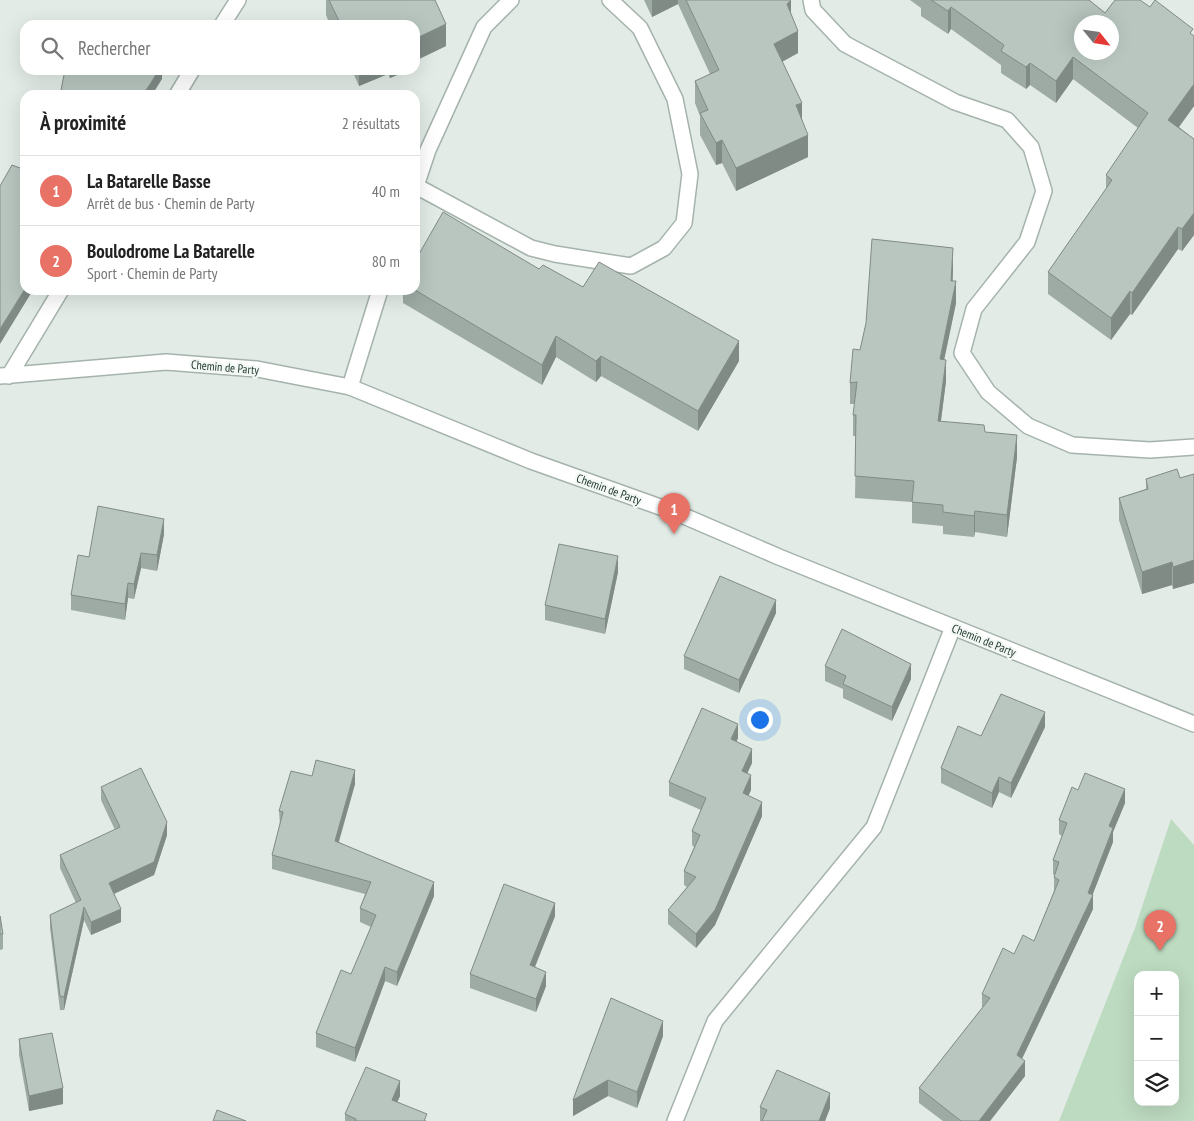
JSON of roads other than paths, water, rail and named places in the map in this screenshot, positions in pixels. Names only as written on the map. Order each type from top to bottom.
[{"type":"street","points":[[225,20],[238,0]]},
{"type":"street","points":[[420,175],[428,150],[484,27],[511,0]]},
{"type":"street","points":[[420,190],[531,248],[555,254],[631,266],[664,248],[684,223],[690,174],[676,99],[640,28],[610,0]]},
{"type":"street","points":[[810,0],[813,10],[845,44],[955,102],[1007,120],[1031,147],[1044,191],[1027,242],[974,309],[962,352],[988,392],[1028,426],[1072,445],[1150,450],[1194,447]]},
{"type":"street","points":[[180,90],[189,75]]},
{"type":"street","points":[[5,376],[58,295]]},
{"type":"street","points":[[350,387],[378,295]]},
{"type":"street","name":"Chemin de Party","points":[[5,376],[166,362],[257,369],[350,387],[531,461],[677,513],[953,628],[1194,724]]},
{"type":"street","points":[[675,1121],[715,1021],[874,828],[953,628]]},
{"type":"place","name":"La Batarelle Basse","points":[[674,534]]},
{"type":"place","name":"Boulodrome La Batarelle","points":[[1160,951]]}]
